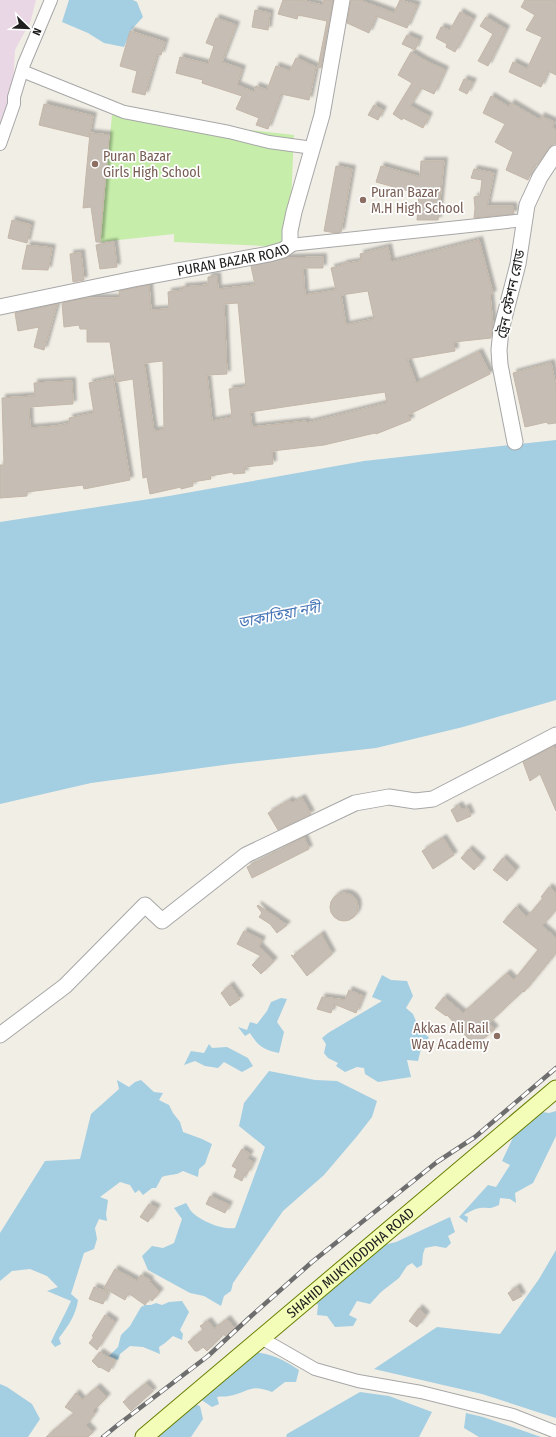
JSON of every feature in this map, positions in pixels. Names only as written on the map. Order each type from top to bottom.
[{"type":"main road","name":"SHAHID MUKTIJODDHA ROAD","points":[[144,1437],[556,1089]]},
{"type":"street","points":[[0,144],[14,104],[14,97],[22,71],[51,0]]},
{"type":"street","name":"PURAN BAZAR ROAD","points":[[0,307],[134,279],[269,254],[283,250],[290,245],[290,231],[312,156],[322,115],[342,0]]},
{"type":"street","points":[[22,71],[124,112],[229,132],[269,142],[313,148]]},
{"type":"street","name":"ট্রেন স্টেশন রোড","points":[[515,442],[500,365],[499,350],[502,330],[518,264],[527,205],[540,177],[556,153]]},
{"type":"street","points":[[290,245],[525,220]]},
{"type":"street","points":[[0,1034],[65,986],[145,906],[162,921],[246,855],[355,803],[389,797],[415,801],[433,799],[556,736]]},
{"type":"street","points":[[260,1338],[315,1369],[358,1381],[421,1392],[513,1415],[556,1432]]},
{"type":"shaded area","points":[[0,0],[36,0],[31,20],[15,50],[12,101],[0,137]]},
{"type":"green space","points":[[112,115],[294,135],[289,247],[174,242],[174,234],[100,242]]},
{"type":"water","points":[[69,0],[133,0],[137,2],[143,17],[132,29],[124,47],[104,43],[88,33],[62,22]]},
{"type":"water","name":"ডাকাতিয়া নদী","points":[[556,440],[556,700],[463,727],[376,748],[231,764],[91,783],[0,804],[0,522],[169,496],[364,461]]},
{"type":"water","points":[[382,975],[391,980],[407,981],[413,996],[406,1008],[413,1014],[418,1026],[429,1038],[422,1045],[418,1061],[407,1060],[411,1077],[378,1082],[365,1074],[364,1068],[357,1067],[345,1072],[336,1066],[338,1063],[328,1058],[324,1053],[326,1044],[322,1038],[382,1001],[372,997]]},
{"type":"water","points":[[281,998],[287,999],[277,1022],[284,1032],[279,1053],[262,1047],[250,1033],[245,1036],[238,1027],[247,1030],[250,1022],[257,1024],[267,1011],[271,1002]]},
{"type":"water","points":[[209,1044],[212,1048],[227,1047],[248,1058],[253,1066],[242,1072],[224,1062],[218,1068],[205,1066],[195,1061],[184,1065],[191,1051],[204,1053]]},
{"type":"water","points":[[269,1071],[315,1080],[337,1081],[377,1101],[372,1117],[324,1175],[283,1211],[233,1283],[231,1291],[224,1296],[221,1306],[204,1296],[190,1293],[148,1270],[142,1256],[152,1246],[163,1248],[174,1243],[182,1219],[174,1208],[186,1203],[198,1217],[219,1227],[235,1228],[265,1147],[239,1126],[244,1103]]},
{"type":"water","points":[[117,1080],[129,1087],[135,1082],[141,1080],[154,1092],[163,1093],[159,1100],[169,1105],[180,1122],[183,1132],[212,1144],[205,1164],[199,1169],[198,1177],[183,1171],[177,1174],[162,1177],[156,1188],[152,1188],[143,1195],[139,1190],[135,1193],[130,1185],[120,1182],[100,1197],[108,1200],[106,1214],[107,1221],[99,1219],[95,1228],[97,1239],[94,1249],[84,1253],[71,1294],[78,1300],[75,1311],[59,1338],[61,1344],[55,1347],[51,1342],[71,1301],[47,1291],[58,1287],[47,1276],[30,1269],[12,1271],[0,1281],[0,1233],[45,1161],[80,1159],[91,1114],[119,1089]]},
{"type":"water","points":[[537,1101],[542,1112],[549,1113],[556,1111],[556,1136],[533,1183],[515,1193],[516,1203],[510,1199],[500,1198],[499,1205],[491,1208],[478,1208],[464,1215],[468,1217],[467,1223],[459,1217],[488,1185],[496,1187],[510,1165],[502,1161],[524,1114]]},
{"type":"water","points":[[450,1217],[455,1232],[448,1236],[451,1243],[446,1248],[435,1246],[425,1248],[422,1265],[417,1268],[412,1263],[407,1266],[399,1278],[381,1292],[370,1304],[357,1301],[349,1315],[357,1319],[353,1326],[335,1327],[327,1316],[317,1315],[318,1305],[310,1295],[355,1252],[396,1242]]},
{"type":"water","points":[[556,1250],[556,1418],[482,1394],[374,1369],[437,1327],[500,1334],[539,1279]]},
{"type":"water","points":[[182,1301],[189,1312],[180,1330],[183,1334],[182,1340],[173,1336],[159,1347],[160,1354],[143,1347],[130,1346],[120,1354],[118,1360],[109,1356],[118,1347],[121,1335],[130,1326],[141,1307],[156,1303],[162,1305],[169,1302]]},
{"type":"water","points":[[254,1352],[267,1354],[278,1358],[299,1370],[296,1382],[285,1382],[272,1392],[265,1389],[254,1388],[229,1396],[217,1397],[219,1404],[212,1407],[197,1397]]},
{"type":"water","points":[[0,1384],[32,1404],[40,1419],[28,1437],[0,1437]]},
{"type":"water","points":[[360,1392],[389,1396],[432,1412],[419,1437],[286,1437],[287,1434]]},
{"type":"water","points":[[185,1401],[200,1406],[203,1419],[191,1437],[158,1437],[157,1435]]},
{"type":"water","points":[[466,1413],[483,1417],[541,1437],[479,1437],[464,1428]]},
{"type":"building","points":[[283,0],[301,0],[322,5],[324,0],[333,0],[321,68],[318,67],[327,21],[298,15],[297,19],[278,14]]},
{"type":"building","points":[[351,0],[359,0],[394,13],[400,0],[417,5],[407,28],[376,16],[369,33],[347,23]]},
{"type":"building","points":[[525,0],[556,0],[556,75],[548,71],[541,87],[509,72],[513,62],[527,69],[542,37],[526,30],[535,15],[521,7]]},
{"type":"building","points":[[255,10],[270,13],[268,30],[252,27]]},
{"type":"building","points":[[460,12],[473,19],[455,52],[446,47],[447,44],[436,38],[441,27],[450,30]]},
{"type":"building","points":[[486,17],[506,29],[488,66],[478,61],[493,34],[480,26]]},
{"type":"building","points":[[216,18],[236,25],[222,62],[242,69],[237,85],[254,92],[256,86],[267,90],[276,66],[290,71],[296,58],[316,67],[309,100],[281,94],[268,129],[256,125],[259,118],[236,109],[242,96],[202,83],[203,80],[176,73],[180,57],[208,64],[214,46],[206,43]]},
{"type":"building","points":[[130,31],[165,42],[161,55],[157,54],[145,95],[132,92],[137,71],[120,66]]},
{"type":"building","points":[[407,35],[419,40],[415,50],[402,44]]},
{"type":"building","points":[[411,52],[445,70],[434,94],[421,88],[410,106],[429,116],[423,128],[403,118],[402,120],[393,114],[412,83],[398,75]]},
{"type":"building","points":[[464,79],[473,82],[467,94],[459,90]]},
{"type":"building","points":[[491,96],[509,107],[511,103],[540,120],[541,116],[554,122],[552,127],[556,130],[556,144],[553,144],[549,148],[537,165],[535,164],[528,180],[506,170],[513,152],[495,142],[505,124],[483,113]]},
{"type":"building","points":[[44,104],[93,116],[89,137],[39,125]]},
{"type":"building","points":[[374,105],[383,110],[378,120],[368,115]]},
{"type":"building","points":[[90,133],[109,135],[100,242],[96,242],[91,207],[83,208]]},
{"type":"building","points":[[421,161],[444,161],[438,220],[417,220],[419,194],[376,182],[381,166],[420,177]]},
{"type":"building","points":[[336,166],[352,169],[341,232],[336,233],[324,231]]},
{"type":"building","points":[[474,169],[494,173],[487,206],[513,206],[514,214],[474,218],[474,197],[480,196],[482,180],[471,178]]},
{"type":"building","points":[[12,220],[31,225],[27,243],[8,238]]},
{"type":"building","points":[[479,240],[493,294],[490,295],[493,325],[491,338],[454,342],[455,351],[407,359],[416,383],[479,352],[490,374],[408,415],[411,420],[376,434],[324,445],[272,451],[273,464],[244,467],[245,473],[233,474],[233,472],[210,476],[211,479],[192,482],[193,486],[181,489],[181,487],[150,494],[147,477],[143,478],[133,379],[116,382],[110,342],[87,342],[87,329],[80,329],[79,325],[64,327],[62,303],[87,298],[120,298],[119,291],[149,285],[151,310],[169,309],[168,292],[183,290],[182,287],[208,285],[208,277],[217,276],[218,289],[255,285],[251,266],[286,258],[323,257],[323,268],[303,268],[305,295],[336,290],[331,268],[361,261],[360,254],[388,247],[391,262]],"holes":[[[368,291],[374,319],[346,325],[341,295]],[[238,303],[246,387],[229,389],[232,417],[212,421],[207,375],[227,374],[224,304]],[[163,361],[164,430],[154,431],[144,363]],[[385,392],[387,403],[307,423],[306,421],[252,427],[250,412]]]},
{"type":"building","points":[[114,242],[117,267],[100,269],[96,245]]},
{"type":"building","points":[[27,245],[52,248],[48,270],[22,269]]},
{"type":"building","points":[[81,253],[84,280],[73,282],[70,254]]},
{"type":"building","points":[[57,304],[44,350],[34,347],[39,327],[18,331],[15,313]]},
{"type":"building","points":[[551,363],[556,386],[556,423],[548,424],[547,422],[525,427],[513,373]]},
{"type":"building","points":[[113,378],[130,480],[84,489],[83,485],[27,492],[27,496],[0,498],[0,465],[4,465],[2,398],[35,396],[34,383],[72,381],[73,404],[29,407],[30,428],[56,426],[70,423],[69,418],[94,413],[89,383]]},
{"type":"building","points":[[554,746],[556,753],[556,811],[540,774],[530,781],[523,762]]},
{"type":"building","points":[[302,798],[311,814],[278,830],[268,813],[290,800],[292,803]]},
{"type":"building","points":[[459,805],[462,810],[467,807],[471,816],[457,822],[451,810]]},
{"type":"building","points":[[304,837],[309,849],[252,878],[247,867]]},
{"type":"building","points":[[443,838],[454,855],[433,869],[422,851]]},
{"type":"building","points":[[469,849],[482,861],[474,870],[461,858]]},
{"type":"building","points":[[503,858],[516,870],[507,881],[493,870]]},
{"type":"building","points":[[549,887],[556,893],[556,910],[542,926],[556,938],[556,953],[524,992],[523,991],[489,1023],[495,1029],[475,1046],[447,1015],[446,1016],[435,1008],[444,997],[463,1013],[507,973],[514,980],[538,950],[503,922],[516,907],[527,917],[543,898],[541,897]]},
{"type":"building","points":[[344,893],[354,897],[358,907],[354,917],[344,921],[334,917],[330,907],[334,897]]},
{"type":"building","points":[[258,905],[287,925],[277,933],[270,924],[259,917],[262,913],[257,906]]},
{"type":"building","points":[[244,931],[262,940],[259,946],[274,961],[261,974],[252,965],[261,956],[237,944]]},
{"type":"building","points":[[321,934],[332,954],[307,976],[291,955],[296,957],[294,955]]},
{"type":"building","points":[[230,985],[240,999],[230,1006],[221,993]]},
{"type":"building","points":[[349,990],[363,996],[356,1013],[334,1004],[331,1013],[317,1009],[322,997],[345,1000]]},
{"type":"building","points":[[242,1149],[250,1154],[247,1159],[253,1162],[247,1174],[245,1173],[242,1181],[234,1177],[237,1169],[232,1166]]},
{"type":"building","points":[[210,1196],[229,1205],[225,1213],[206,1204]]},
{"type":"building","points":[[149,1204],[157,1208],[148,1222],[140,1217]]},
{"type":"building","points":[[115,1269],[137,1281],[141,1275],[150,1280],[149,1282],[160,1292],[152,1301],[150,1298],[145,1305],[128,1293],[125,1300],[104,1288]]},
{"type":"building","points":[[94,1287],[108,1292],[103,1304],[89,1299]]},
{"type":"building","points":[[517,1287],[522,1296],[513,1301],[508,1293]]},
{"type":"building","points":[[419,1308],[426,1315],[417,1327],[409,1321]]},
{"type":"building","points":[[105,1315],[115,1322],[97,1350],[89,1343],[94,1337],[92,1336]]},
{"type":"building","points":[[227,1319],[235,1329],[225,1336],[224,1334],[207,1351],[203,1347],[198,1351],[195,1351],[188,1342],[203,1330],[200,1326],[208,1321],[214,1329]]},
{"type":"building","points":[[100,1352],[115,1360],[109,1372],[100,1367],[99,1368],[92,1361]]},
{"type":"building","points":[[146,1383],[153,1391],[131,1411],[123,1402]]},
{"type":"building","points":[[97,1387],[107,1397],[93,1411],[95,1413],[86,1425],[93,1432],[88,1437],[46,1437],[74,1413],[65,1407],[76,1393],[82,1400]]},
{"type":"railway","points":[[103,1437],[208,1356],[312,1262],[437,1162],[475,1137],[556,1068]]},
{"type":"place","name":"Puran Bazar Girls High School","points":[[95,164]]},
{"type":"place","name":"Puran Bazar M.H High School","points":[[363,200]]},
{"type":"place","name":"Akkas Ali Rail Way Academy","points":[[497,1036]]}]
